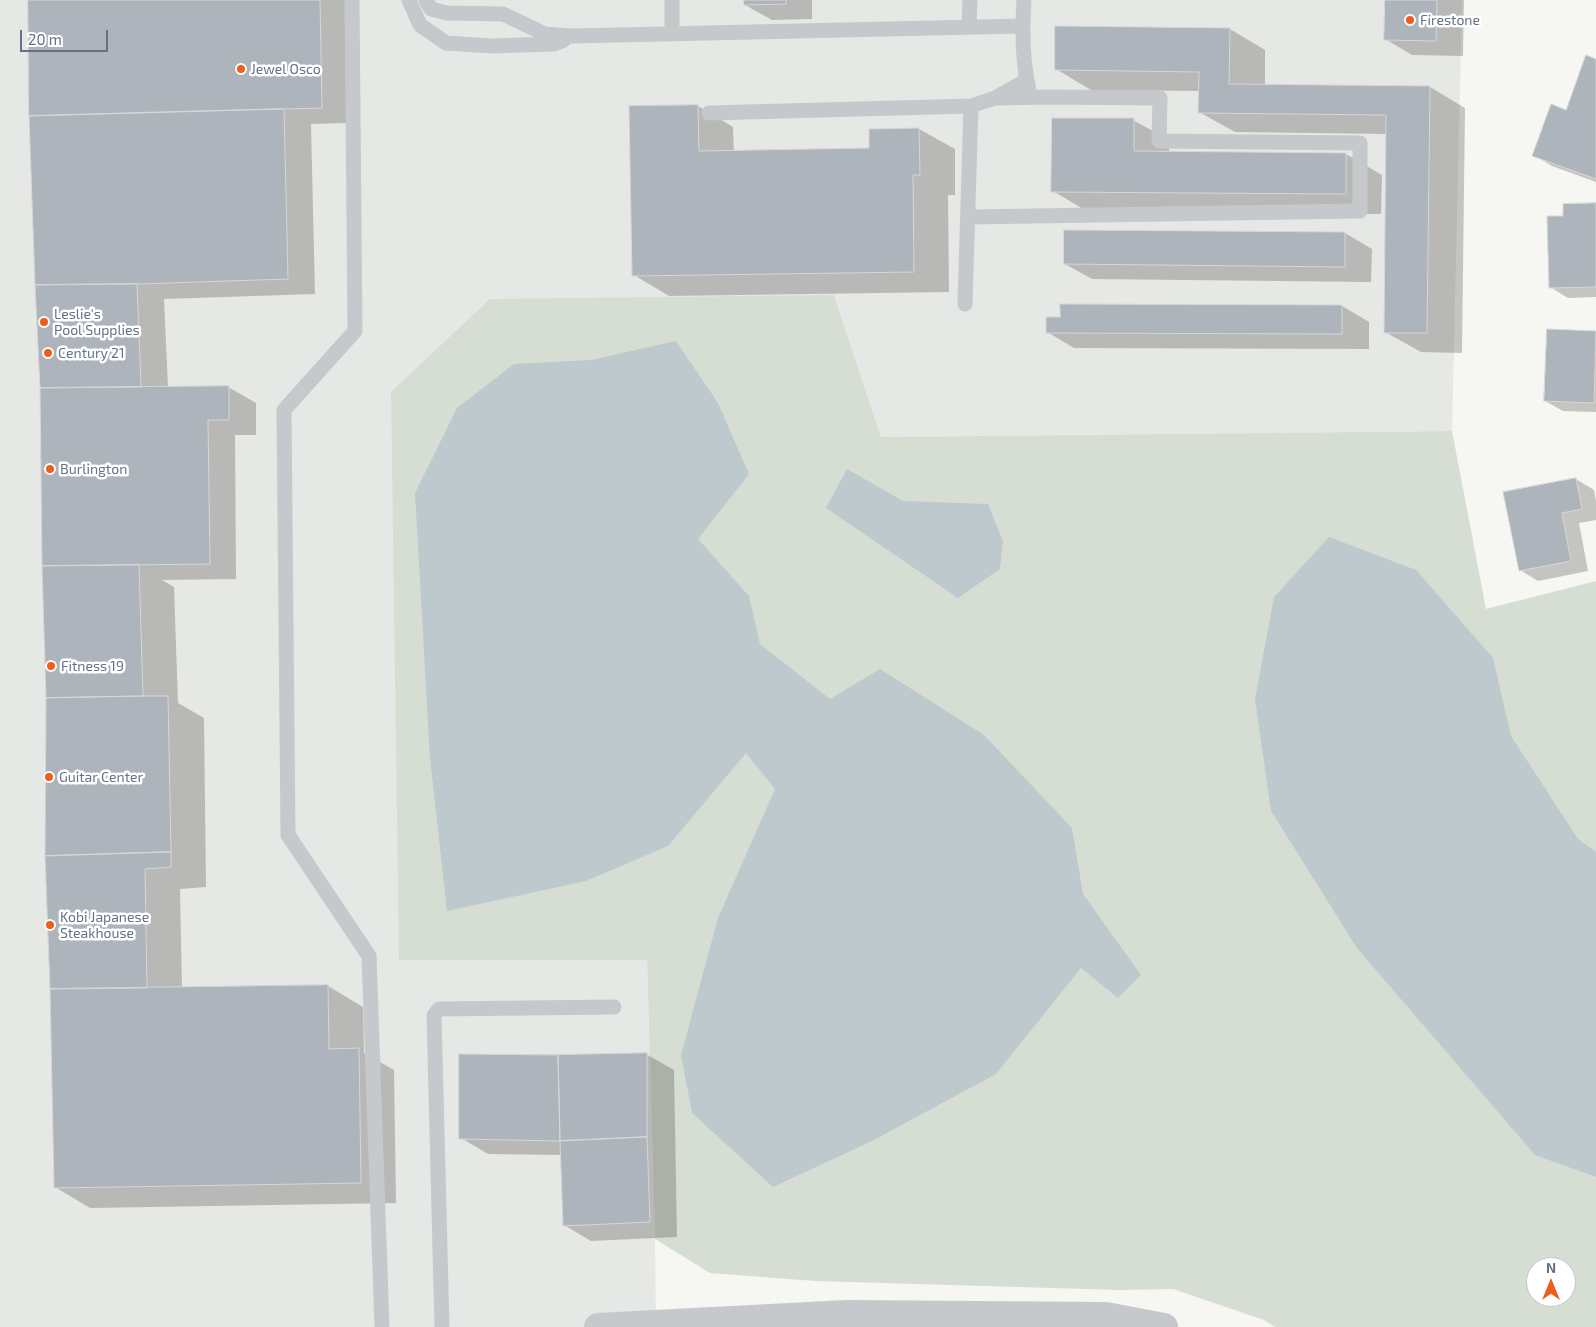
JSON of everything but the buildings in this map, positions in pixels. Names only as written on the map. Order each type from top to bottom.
[{"type":"street","points":[[598,1327],[848,1314],[1106,1316],[1164,1327]]},
{"type":"lane","points":[[352,0],[355,331],[284,410],[288,835],[369,956],[382,1327]]},
{"type":"lane","points":[[409,0],[420,25],[446,42],[492,46],[554,44],[572,36]]},
{"type":"lane","points":[[426,0],[431,9],[448,14],[503,14],[545,34],[572,36],[1022,26]]},
{"type":"lane","points":[[672,0],[672,33]]},
{"type":"lane","points":[[969,27],[970,0]]},
{"type":"lane","points":[[1024,0],[1022,26],[1025,75],[1031,97]]},
{"type":"lane","points":[[709,113],[971,106],[995,98],[1027,80]]},
{"type":"lane","points":[[968,217],[1360,211],[1360,143],[1159,141],[1160,98],[995,98]]},
{"type":"lane","points":[[966,304],[971,106]]},
{"type":"lane","points":[[442,1327],[434,1016],[439,1009],[614,1007]]},
{"type":"shaded area","points":[[0,0],[1462,0],[1452,431],[881,437],[834,295],[399,960],[647,960],[656,1327],[0,1327]]},
{"type":"shaded area","points":[[834,295],[881,437],[1452,431],[1486,609],[1596,581],[1596,1327],[1275,1327],[1264,1320],[1173,1289],[1120,1290],[815,1281],[710,1273],[655,1239],[647,960],[399,960],[391,392],[490,299]]},
{"type":"shaded area","points":[[676,341],[718,403],[749,474],[698,539],[749,596],[760,644],[830,699],[880,669],[984,735],[1072,828],[1083,894],[1141,975],[1118,998],[1081,968],[996,1074],[872,1141],[773,1187],[692,1113],[681,1055],[718,918],[775,789],[746,753],[668,846],[586,881],[447,911],[430,759],[415,493],[457,408],[514,364],[591,360]]},
{"type":"shaded area","points":[[847,469],[903,501],[988,504],[1003,541],[1000,569],[958,598],[826,508]]},
{"type":"shaded area","points":[[1329,537],[1416,570],[1493,658],[1511,736],[1578,839],[1596,852],[1596,1177],[1535,1155],[1357,948],[1271,811],[1255,699],[1274,597]]},
{"type":"place","name":"Firestone","points":[[1410,20]]},
{"type":"place","name":"Jewel Osco","points":[[241,69]]},
{"type":"place","name":"Leslie's Pool Supplies","points":[[44,322]]},
{"type":"place","name":"Century 21","points":[[48,353]]},
{"type":"place","name":"Burlington","points":[[50,469]]},
{"type":"place","name":"Fitness 19","points":[[51,666]]},
{"type":"place","name":"Guitar Center","points":[[49,777]]},
{"type":"place","name":"Kobi Japanese Steakhouse","points":[[50,925]]}]
